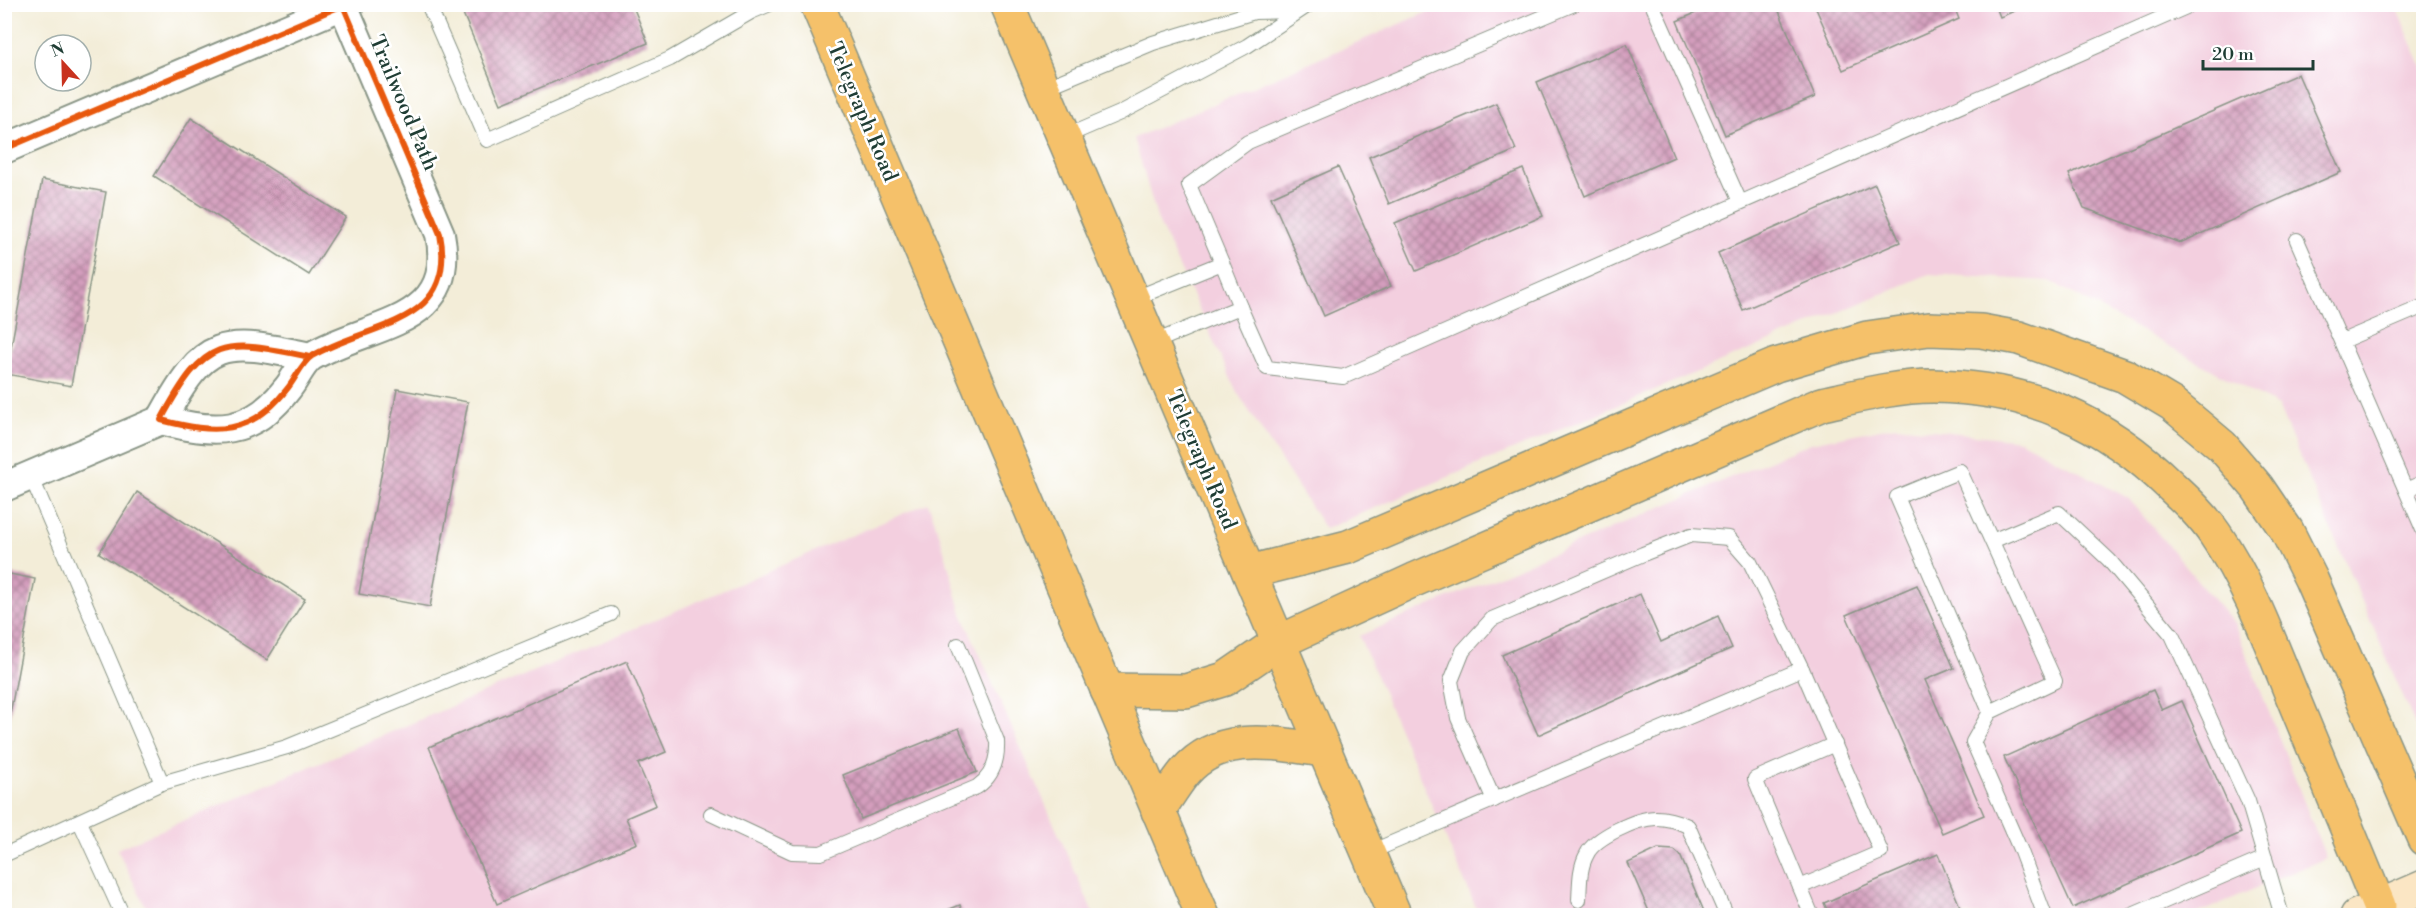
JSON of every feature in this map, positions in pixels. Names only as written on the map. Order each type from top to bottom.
[{"type":"highway","name":"Telegraph Road","points":[[817,4],[1203,915]]},
{"type":"highway","name":"Telegraph Road","points":[[1007,4],[1041,89],[1152,343],[1395,915]]},
{"type":"highway","points":[[1249,572],[1348,547],[1776,364],[1867,338],[1929,329],[1981,332],[2019,338],[2125,376],[2172,404],[2222,446],[2257,486],[2287,531],[2311,579],[2424,839]]},
{"type":"highway","points":[[1107,690],[1167,692],[1203,687],[1225,679],[1279,642],[1414,580],[1822,404],[1873,392],[1932,386],[1991,390],[2049,405],[2103,430],[2147,462],[2213,531],[2234,562],[2393,902]]},
{"type":"highway","points":[[1158,811],[1185,772],[1202,757],[1221,747],[1247,742],[1324,750]]},
{"type":"street","name":"Trailwood Path","points":[[4,149],[343,5],[440,234],[444,254],[442,278],[432,294],[417,310],[309,357]]},
{"type":"street","points":[[4,487],[161,420],[183,381],[198,364],[223,347],[256,345],[309,357],[273,408],[245,424],[227,429],[196,429],[161,420]]},
{"type":"lane","points":[[428,4],[487,140],[670,59],[751,12],[770,4]]},
{"type":"lane","points":[[1062,138],[1120,113],[1247,46],[1296,11],[1310,4]]},
{"type":"lane","points":[[1574,4],[1248,142],[1190,184],[1267,369],[1343,377],[2193,4]]},
{"type":"lane","points":[[1652,4],[1740,202]]},
{"type":"lane","points":[[1041,89],[1153,43],[1254,12],[1296,11]]},
{"type":"lane","points":[[2297,240],[2424,532]]},
{"type":"lane","points":[[1133,299],[1222,263]]},
{"type":"lane","points":[[2342,341],[2424,306]]},
{"type":"lane","points":[[1152,343],[1240,307]]},
{"type":"lane","points":[[1990,712],[1897,497],[1960,471],[2055,681],[1990,712],[1973,742],[2020,849],[2045,915]]},
{"type":"lane","points":[[31,476],[162,783]]},
{"type":"lane","points":[[2406,490],[2424,482]]},
{"type":"lane","points":[[1992,541],[2059,513],[2109,560],[2172,635],[2248,801],[2282,915]]},
{"type":"lane","points":[[1494,800],[1458,718],[1451,681],[1463,651],[1492,620],[1643,554],[1691,535],[1729,537],[1750,561],[1802,669],[1881,852],[1800,887]]},
{"type":"lane","points":[[4,855],[162,783],[287,747],[610,614]]},
{"type":"lane","points":[[711,814],[792,852],[821,853],[977,787],[993,769],[997,756],[997,741],[958,645]]},
{"type":"lane","points":[[1368,853],[1802,669]]},
{"type":"lane","points":[[1812,915],[1755,779],[1835,744]]},
{"type":"lane","points":[[1579,900],[1581,872],[1587,852],[1604,837],[1632,824],[1653,818],[1670,818],[1688,826],[1727,915]]},
{"type":"lane","points":[[80,822],[123,915]]},
{"type":"lane","points":[[2130,915],[2265,858]]},
{"type":"shaded area","points":[[1444,5],[2395,5],[2424,71],[2423,743],[2278,406],[2050,281],[1929,274],[1325,529],[1237,392],[1158,221],[1134,138]]},
{"type":"shaded area","points":[[1896,426],[2020,440],[2128,498],[2235,625],[2326,858],[2194,915],[1479,915],[1359,636],[1811,443]]},
{"type":"shaded area","points":[[928,503],[940,536],[962,614],[1094,915],[150,915],[117,849]]},
{"type":"building","points":[[459,4],[632,4],[648,43],[501,104]]},
{"type":"building","points":[[1717,4],[1776,4],[1815,97],[1725,135],[1677,21]]},
{"type":"building","points":[[1814,4],[1953,4],[1959,19],[1843,70]]},
{"type":"building","points":[[1995,4],[2029,4],[2029,5],[2000,17]]},
{"type":"building","points":[[1627,44],[1674,157],[1585,196],[1537,82]]},
{"type":"building","points":[[2298,74],[2341,172],[2180,243],[2084,208],[2069,174]]},
{"type":"building","points":[[1496,103],[1516,150],[1389,204],[1369,157]]},
{"type":"building","points":[[191,118],[346,217],[309,275],[154,176]]},
{"type":"building","points":[[1338,167],[1391,286],[1324,316],[1271,197]]},
{"type":"building","points":[[1523,169],[1543,216],[1416,271],[1395,223]]},
{"type":"building","points":[[42,180],[106,192],[71,386],[6,374]]},
{"type":"building","points":[[1875,184],[1900,242],[1743,310],[1718,253]]},
{"type":"building","points":[[397,389],[468,402],[430,607],[359,594]]},
{"type":"building","points":[[137,492],[305,599],[267,660],[99,553]]},
{"type":"building","points":[[5,573],[35,579],[6,736],[5,736]]},
{"type":"building","points":[[1917,585],[1954,668],[1925,680],[1984,815],[1942,833],[1846,615]]},
{"type":"building","points":[[1640,594],[1661,642],[1718,616],[1732,648],[1538,735],[1502,655]]},
{"type":"building","points":[[627,661],[666,752],[638,764],[656,805],[626,818],[637,843],[497,904],[429,747]]},
{"type":"building","points":[[2153,690],[2162,710],[2182,701],[2241,833],[2073,908],[2004,757]]},
{"type":"building","points":[[959,728],[977,772],[861,819],[843,775]]},
{"type":"building","points":[[1658,849],[1674,850],[1680,855],[1706,916],[1651,916],[1628,863]]},
{"type":"building","points":[[1938,854],[1964,916],[1830,916],[1824,903]]},
{"type":"building","points":[[960,905],[964,915],[935,915]]},
{"type":"cycle path","points":[[4,149],[343,5],[440,234],[442,264],[436,287],[423,304],[404,317],[312,356],[273,404],[260,416],[246,423],[215,429],[198,428],[161,420],[191,372],[204,359],[219,350],[256,347],[310,357]]}]
